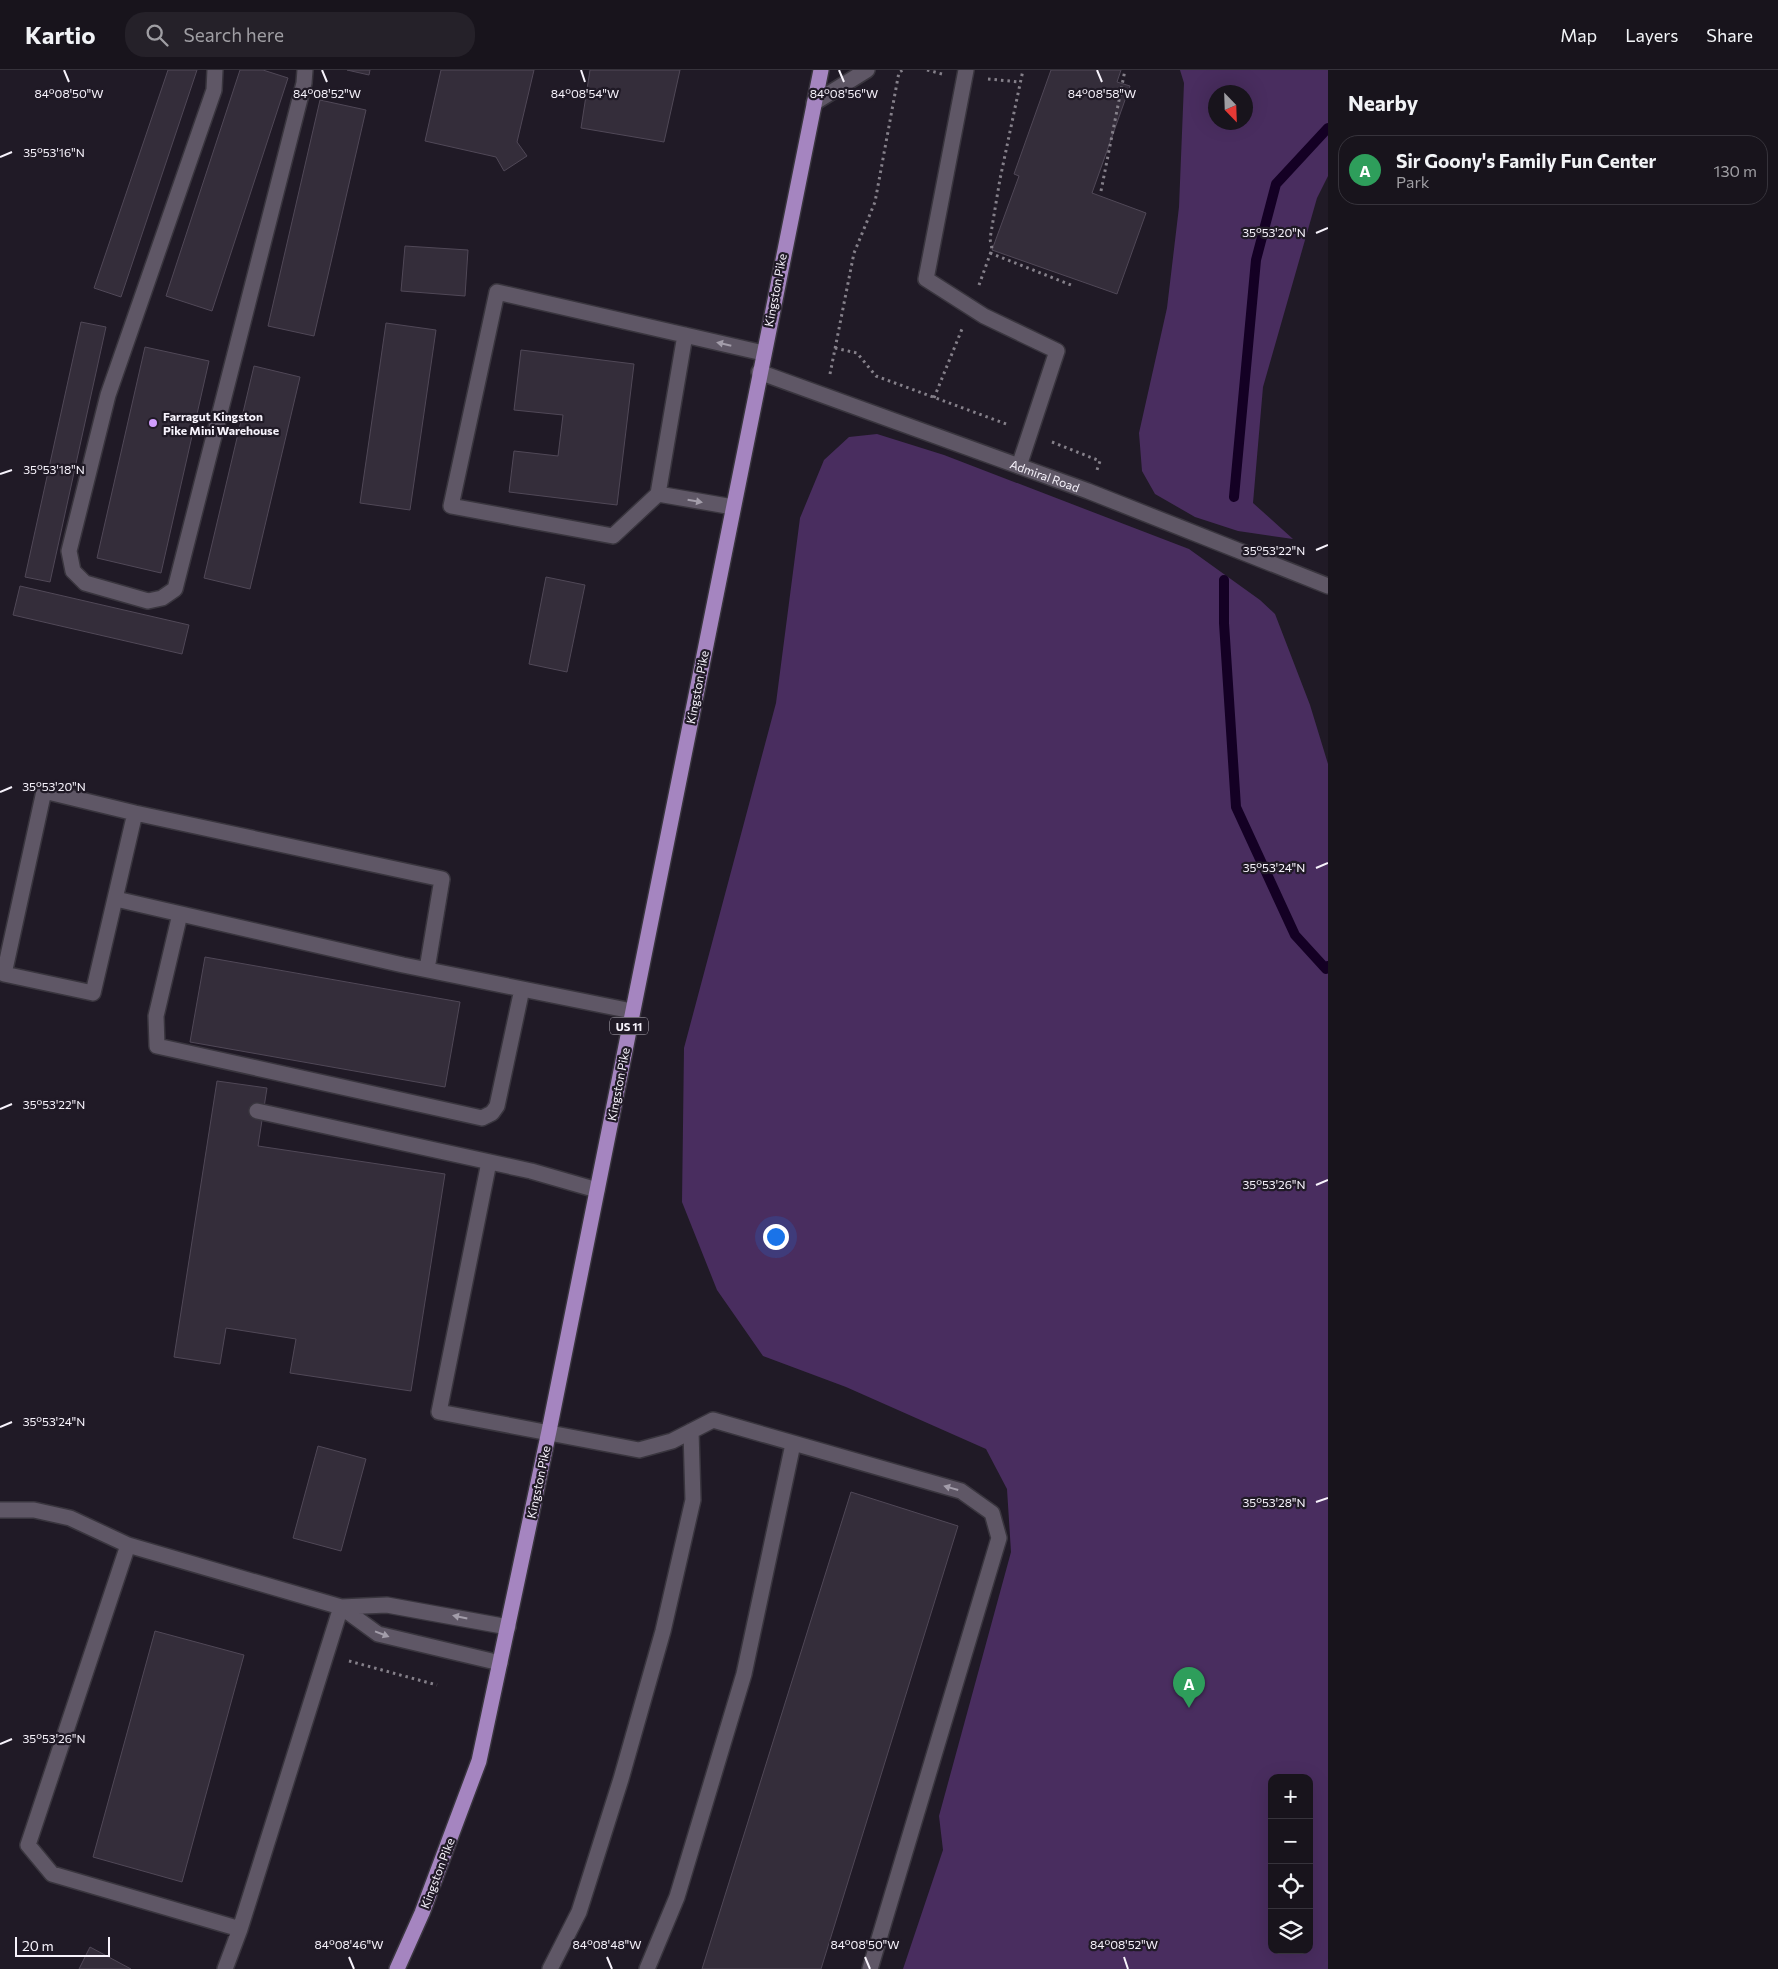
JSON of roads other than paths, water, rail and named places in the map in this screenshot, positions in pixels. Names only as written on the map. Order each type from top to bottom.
[{"type":"main road","name":"Kingston Pike","points":[[397,1969],[422,1913],[479,1761],[549,1431],[732,507],[821,70]]},
{"type":"street","points":[[214,70],[214,90],[108,395],[69,551],[74,571],[84,583],[148,600],[162,598],[175,589],[305,70]]},
{"type":"street","points":[[814,103],[867,70]]},
{"type":"street","points":[[966,70],[926,279],[971,308],[1057,351],[1019,466]]},
{"type":"street","points":[[685,335],[658,494],[613,536],[451,506],[497,292],[763,352]]},
{"type":"street","name":"Admiral Road","points":[[760,372],[1019,466],[1328,586]]},
{"type":"street","points":[[658,494],[732,507]]},
{"type":"street","points":[[135,813],[93,994],[4,974],[44,791],[135,813],[442,879],[427,969]]},
{"type":"street","points":[[116,899],[427,969],[632,1011]]},
{"type":"street","points":[[180,914],[156,1016],[157,1046],[482,1118],[492,1113],[497,1106],[522,989]]},
{"type":"street","points":[[257,1111],[490,1162],[597,1190]]},
{"type":"street","points":[[490,1162],[439,1412],[549,1431],[640,1450],[672,1441],[713,1420],[961,1491],[992,1512],[998,1538],[870,1969]]},
{"type":"street","points":[[550,1969],[579,1912],[621,1779],[663,1631],[693,1500],[691,1431]]},
{"type":"street","points":[[647,1969],[676,1897],[744,1674],[793,1444]]},
{"type":"street","points":[[0,1510],[34,1510],[70,1518],[128,1545],[341,1607],[378,1634],[500,1663]]},
{"type":"street","points":[[128,1545],[28,1845],[52,1874],[240,1929]]},
{"type":"street","points":[[341,1607],[387,1604],[508,1627]]},
{"type":"street","points":[[225,1969],[240,1929],[341,1607]]},
{"type":"waterway","points":[[1234,497],[1256,260],[1276,184],[1328,128]]},
{"type":"waterway","points":[[1224,580],[1224,623],[1236,807],[1295,935],[1326,969],[1328,966]]},
{"type":"place","name":"Farragut Kingston Pike Mini Warehouse","points":[[153,423]]},
{"type":"place","name":"Sir Goony's Family Fun Center","points":[[1189,1708]]}]
